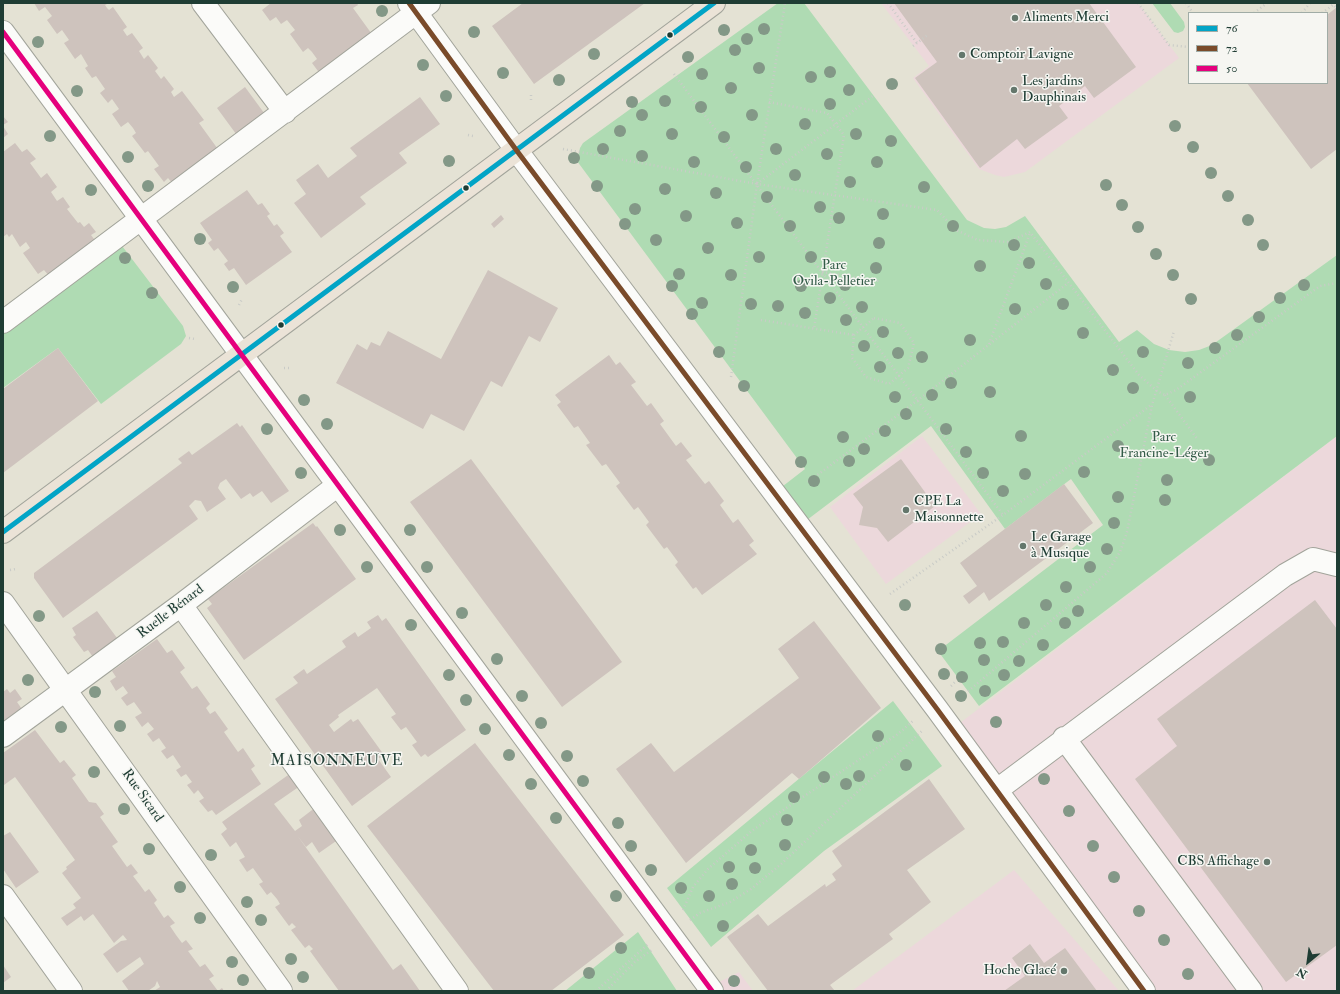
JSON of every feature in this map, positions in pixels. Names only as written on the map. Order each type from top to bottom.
[{"type":"main road","points":[[3,532],[714,3]]},
{"type":"street","points":[[203,3],[285,112]]},
{"type":"street","points":[[3,322],[142,220],[285,112],[418,6],[517,150],[997,790],[1144,991]]},
{"type":"street","points":[[3,32],[712,991]]},
{"type":"street","name":"Ruelle Bénard","points":[[3,736],[181,605],[338,485]]},
{"type":"street","points":[[997,790],[1064,738],[1285,575],[1313,560],[1337,565]]},
{"type":"street","name":"Rue Sicard","points":[[3,603],[281,991]]},
{"type":"street","points":[[181,605],[457,991]]},
{"type":"street","points":[[1064,738],[1251,991]]},
{"type":"street","points":[[3,896],[71,991]]},
{"type":"path","points":[[731,377],[757,184],[785,3]]},
{"type":"path","points":[[888,3],[917,43]]},
{"type":"path","points":[[1138,3],[1169,46],[1188,47]]},
{"type":"path","points":[[1186,3],[1192,12]]},
{"type":"path","points":[[1255,12],[1267,3]]},
{"type":"path","points":[[1303,12],[1310,3]]},
{"type":"path","points":[[1323,12],[1332,4],[1336,8]]},
{"type":"path","points":[[913,46],[929,34]]},
{"type":"path","points":[[674,74],[1003,515]]},
{"type":"path","points":[[531,95],[531,100]]},
{"type":"path","points":[[757,184],[874,95]]},
{"type":"path","points":[[769,102],[827,113],[844,135],[814,329]]},
{"type":"path","points":[[468,135],[473,136]]},
{"type":"path","points":[[563,150],[757,184],[937,210],[956,230],[978,240],[1009,242],[1030,232]]},
{"type":"path","points":[[1030,232],[1139,375],[1157,391],[1165,395],[1198,440]]},
{"type":"path","points":[[989,344],[1030,232]]},
{"type":"path","points":[[822,272],[879,281]]},
{"type":"path","points":[[808,482],[918,400],[1068,283]]},
{"type":"path","points":[[1165,395],[1176,390],[1320,286],[1337,283]]},
{"type":"path","points":[[239,306],[242,299]]},
{"type":"path","points":[[874,318],[900,323],[914,343],[908,368],[889,384],[866,377],[852,358],[854,335],[863,327],[874,318]]},
{"type":"path","points":[[761,320],[854,335]]},
{"type":"path","points":[[960,698],[1107,573],[1120,552],[1127,532],[1152,405],[1174,331]]},
{"type":"path","points":[[189,338],[195,339]]},
{"type":"path","points":[[284,368],[289,368]]},
{"type":"path","points":[[890,594],[1003,515],[1152,405]]},
{"type":"path","points":[[10,570],[16,569]]},
{"type":"path","points":[[951,687],[955,682]]},
{"type":"path","points":[[680,914],[693,887],[708,869],[753,830],[898,734],[918,716]]},
{"type":"path","points":[[685,924],[700,913],[730,902],[751,889],[780,865],[926,727]]},
{"type":"path","points":[[596,991],[652,941]]},
{"type":"path","points":[[606,991],[636,961],[656,946]]},
{"type":"shaded area","points":[[881,3],[1138,3],[1179,58],[1025,172],[1004,177],[979,169],[913,78],[929,66]]},
{"type":"shaded area","name":"CPE La Maisonnette","points":[[922,436],[981,514],[886,584],[830,507]]},
{"type":"shaded area","points":[[1337,436],[1337,991],[1144,991],[956,726]]},
{"type":"shaded area","points":[[1014,870],[1119,991],[852,991]]},
{"type":"shaded area","points":[[739,972],[753,991],[701,991]]},
{"type":"green space","points":[[778,3],[804,3],[967,220],[984,228],[995,229],[1006,227],[1025,216],[1119,342],[1137,330],[1154,344],[1169,350],[1185,352],[1199,350],[1212,345],[1337,255],[1337,436],[979,706],[938,651],[1103,525],[1071,479],[1005,529],[931,426],[799,526],[774,493],[805,469],[577,161],[580,148],[583,143]]},
{"type":"green space","points":[[1152,3],[1170,3],[1184,22],[1185,27],[1183,31],[1178,33],[1174,32]]},
{"type":"green space","points":[[116,238],[183,326],[186,336],[181,344],[101,404],[58,348],[3,388],[3,322]]},
{"type":"green space","points":[[893,701],[942,766],[824,851],[711,947],[667,888]]},
{"type":"green space","points":[[638,932],[677,991],[565,991]]},
{"type":"building","points":[[34,3],[109,3],[105,5],[109,10],[113,7],[127,27],[123,30],[127,36],[132,33],[143,48],[139,51],[144,59],[148,55],[158,68],[155,71],[161,79],[164,76],[174,89],[171,92],[174,97],[182,91],[204,120],[199,123],[220,152],[174,185],[168,178],[164,182],[154,169],[159,166],[148,151],[145,153],[132,136],[136,133],[133,128],[128,122],[121,127],[112,114],[119,109],[112,99],[108,103],[100,93],[105,89],[96,76],[92,78],[85,68],[88,66],[81,54],[75,59],[64,43],[69,40],[62,30],[57,34],[47,20],[52,16],[45,7],[39,11]]},
{"type":"building","points":[[271,3],[357,3],[358,5],[353,8],[374,37],[321,75],[312,63],[317,59],[308,48],[303,52],[290,34],[295,30],[287,20],[281,24],[276,17],[270,21],[262,10]]},
{"type":"building","points":[[523,3],[645,3],[534,84],[492,26]]},
{"type":"building","points":[[894,3],[1089,3],[1136,67],[1094,98],[1085,86],[1059,106],[1068,118],[1025,149],[1017,139],[980,168],[915,78],[937,62]]},
{"type":"building","points":[[1337,7],[1337,149],[1311,169],[1248,84],[1328,84],[1328,14]]},
{"type":"building","points":[[245,87],[267,117],[239,138],[217,108]]},
{"type":"building","points":[[420,97],[440,124],[399,153],[407,163],[360,197],[366,204],[321,238],[294,203],[306,194],[296,180],[318,164],[328,178],[357,156],[350,148]]},
{"type":"building","points":[[3,116],[8,122],[3,125]]},
{"type":"building","points":[[3,126],[8,134],[3,138]]},
{"type":"building","points":[[15,143],[22,152],[27,149],[36,159],[30,163],[41,178],[47,173],[57,187],[51,192],[57,201],[63,197],[70,207],[67,209],[78,223],[80,222],[84,227],[89,223],[96,232],[91,235],[97,243],[50,277],[44,270],[38,274],[23,253],[30,248],[26,242],[20,247],[12,234],[9,237],[7,234],[3,237],[3,152]]},
{"type":"building","points":[[247,190],[258,205],[262,203],[270,214],[267,216],[274,226],[277,224],[284,233],[280,236],[292,252],[246,285],[234,268],[229,271],[224,264],[228,261],[218,248],[214,251],[208,243],[212,240],[200,223]]},
{"type":"building","points":[[501,215],[504,219],[494,228],[491,224]]},
{"type":"building","points":[[488,270],[558,308],[540,342],[529,336],[502,387],[491,381],[464,431],[431,414],[423,429],[336,383],[357,344],[367,350],[371,342],[380,346],[388,331],[441,359]]},
{"type":"building","points":[[58,348],[98,401],[3,473],[3,389]]},
{"type":"building","points":[[609,355],[616,365],[620,362],[636,382],[631,385],[647,406],[651,403],[664,421],[660,424],[676,446],[681,442],[692,456],[686,460],[705,484],[709,481],[724,501],[720,505],[733,523],[738,519],[754,541],[749,545],[757,554],[702,595],[696,587],[693,589],[675,565],[678,562],[667,547],[664,549],[646,525],[649,522],[638,507],[634,510],[616,486],[620,483],[606,464],[602,466],[586,445],[590,443],[578,426],[574,428],[557,405],[561,402],[555,395]]},
{"type":"building","points":[[237,423],[240,427],[242,425],[289,491],[271,503],[262,491],[253,497],[250,493],[241,499],[226,479],[220,483],[218,488],[226,499],[207,512],[201,501],[195,500],[189,506],[198,519],[63,618],[34,578],[34,573],[182,463],[178,459],[189,451],[192,455]]},
{"type":"building","points":[[471,459],[622,662],[562,707],[410,502]]},
{"type":"building","name":"CPE La Maisonnette","points":[[901,459],[935,506],[888,542],[877,528],[859,525],[863,507],[853,494]]},
{"type":"building","name":"Le Garage à Musique","points":[[1064,484],[1093,523],[989,601],[984,592],[969,604],[963,596],[977,586],[960,563]]},
{"type":"building","points":[[313,523],[316,527],[317,526],[356,579],[244,660],[207,608],[212,604],[208,599]]},
{"type":"building","name":"CBS Affichage","points":[[1315,600],[1337,629],[1337,945],[1286,982],[1135,779],[1177,746],[1157,719]]},
{"type":"building","points":[[97,611],[120,642],[95,660],[88,650],[84,652],[73,637],[76,635],[72,628]]},
{"type":"building","points":[[378,615],[382,621],[386,618],[466,730],[428,757],[425,754],[421,757],[412,745],[417,742],[406,727],[401,730],[391,717],[396,714],[377,688],[338,715],[339,717],[329,725],[334,732],[351,719],[353,722],[358,719],[384,755],[378,759],[391,777],[352,806],[275,699],[298,683],[293,677],[304,669],[307,674],[346,647],[342,641],[355,632],[358,637],[371,628],[367,622]]},
{"type":"building","points":[[814,621],[881,708],[799,779],[792,773],[686,863],[616,769],[651,743],[674,772],[799,678],[778,649]]},
{"type":"building","points":[[157,639],[167,653],[172,650],[185,668],[180,672],[192,689],[197,686],[210,704],[206,708],[210,714],[215,711],[228,729],[224,732],[238,752],[243,748],[255,766],[251,769],[261,784],[216,815],[212,810],[208,812],[199,801],[204,798],[198,790],[194,794],[187,785],[192,782],[186,774],[181,777],[176,770],[181,767],[173,755],[167,759],[161,751],[166,748],[159,738],[153,742],[147,734],[154,729],[148,722],[142,727],[135,717],[142,713],[134,702],[127,706],[121,698],[128,693],[123,686],[116,691],[110,681],[116,677],[112,671]]},
{"type":"building","points":[[7,689],[10,693],[15,689],[22,699],[17,702],[24,712],[3,728],[3,692]]},
{"type":"building","points":[[35,730],[60,763],[64,760],[76,775],[72,778],[89,802],[96,803],[104,814],[100,817],[118,842],[112,846],[127,867],[131,864],[138,873],[133,876],[145,892],[149,889],[157,900],[154,903],[164,918],[168,915],[175,923],[170,926],[182,943],[186,940],[193,949],[188,951],[200,967],[205,964],[214,976],[209,979],[218,991],[154,991],[160,987],[157,981],[155,986],[148,991],[129,991],[122,981],[144,964],[140,957],[117,973],[103,954],[121,941],[127,940],[123,935],[114,943],[93,914],[84,921],[81,916],[67,926],[61,918],[76,908],[73,904],[81,898],[62,873],[67,869],[66,867],[75,860],[15,777],[4,785],[3,783],[3,753]]},
{"type":"building","points":[[475,743],[624,935],[551,991],[494,991],[367,826]]},
{"type":"building","points":[[291,773],[300,786],[274,804],[295,831],[302,826],[299,820],[316,807],[339,839],[319,853],[312,842],[306,847],[297,835],[393,970],[401,964],[420,991],[339,991],[310,951],[313,949],[309,945],[305,948],[291,930],[296,927],[292,923],[289,926],[275,907],[280,904],[277,899],[271,892],[267,895],[259,884],[263,882],[253,868],[247,872],[239,860],[245,857],[236,842],[230,847],[221,834],[227,829],[222,822]]},
{"type":"building","points":[[929,779],[965,829],[907,870],[931,902],[889,934],[893,939],[830,985],[835,991],[768,991],[727,937],[758,914],[768,926],[825,884],[826,887],[836,880],[832,874],[842,866],[832,851]]},
{"type":"building","points":[[10,832],[39,872],[16,888],[3,869],[3,836]]},
{"type":"building","points":[[1030,944],[1044,963],[1065,948],[1097,991],[1004,991],[1025,976],[1012,958]]},
{"type":"building","points":[[3,965],[11,977],[3,983]]},
{"type":"transit line","name":"72","points":[[409,3],[517,151],[937,709],[1144,991]]},
{"type":"transit line","name":"76","points":[[3,532],[714,3]]},
{"type":"transit line","name":"50","points":[[3,32],[712,991]]},
{"type":"place","name":"Aliments Merci","points":[[1015,18]]},
{"type":"place","name":"Comptoir Lavigne","points":[[962,55]]},
{"type":"place","name":"Les jardins Dauphinais","points":[[1014,90]]},
{"type":"place","name":"CPE La Maisonnette","points":[[906,510]]},
{"type":"place","name":"Le Garage à Musique","points":[[1023,546]]},
{"type":"place","name":"CBS Affichage","points":[[1267,862]]},
{"type":"place","name":"Hoche Glacé","points":[[1064,971]]},
{"type":"district","name":"MAISONNEUVE","points":[[337,762]]},
{"type":"park label","name":"Parc Ovila-Pelletier","points":[[834,274]]},
{"type":"park label","name":"Parc Francine-Léger","points":[[1164,446]]}]
